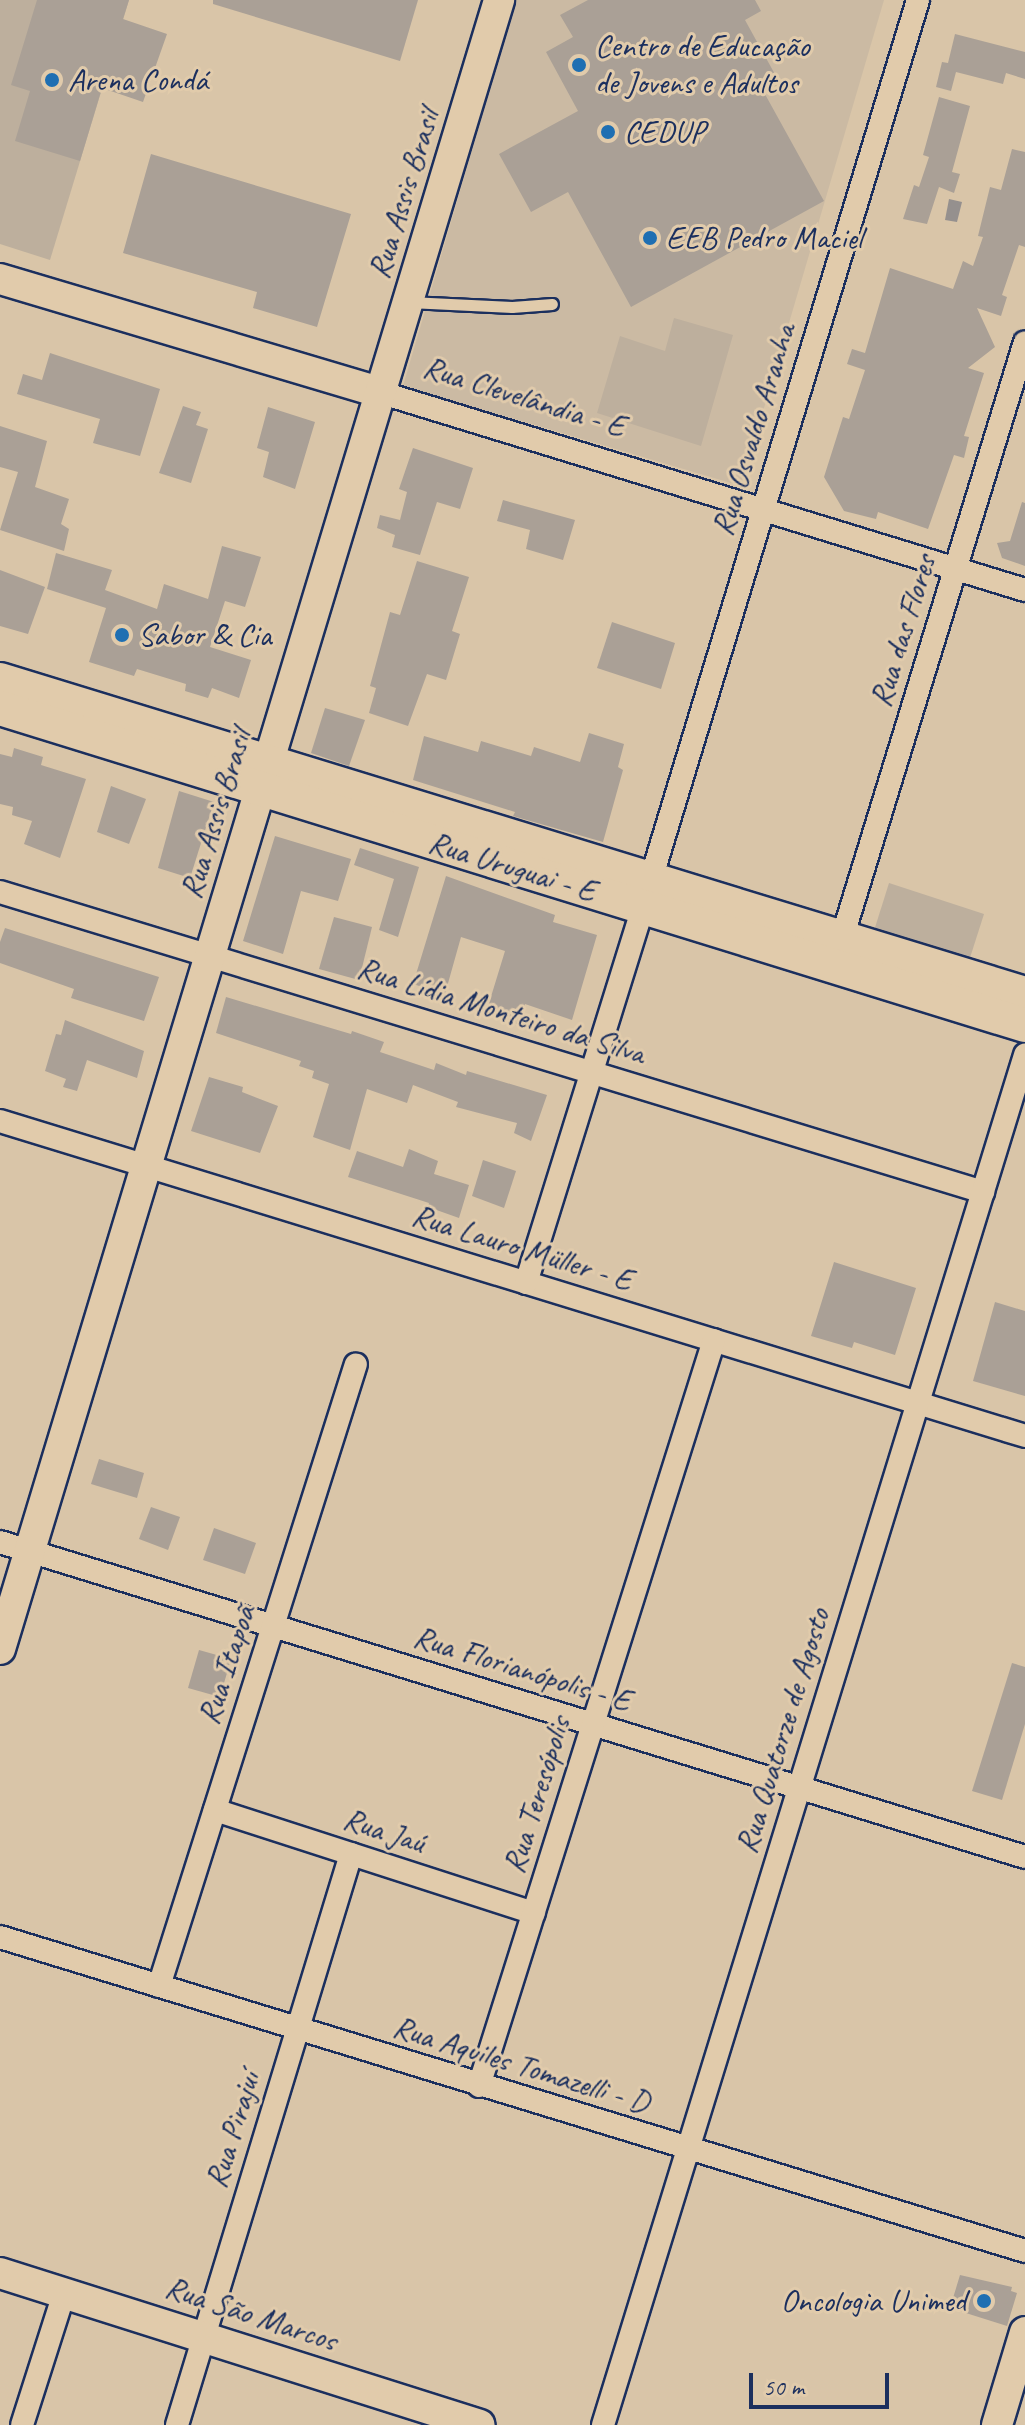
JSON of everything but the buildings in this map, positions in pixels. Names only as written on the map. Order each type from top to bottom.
[{"type":"main road","name":"Rua Uruguai - E","points":[[0,680],[265,776]]},
{"type":"main road","name":"Rua Uruguai - E","points":[[0,708],[265,776],[647,893],[1025,1025]]},
{"type":"main road","name":"Rua Uruguai - E","points":[[647,893],[842,938],[1025,994]]},
{"type":"street","name":"Rua Assis Brasil","points":[[0,1649],[499,0]]},
{"type":"street","name":"Rua Osvaldo Aranha","points":[[526,1283],[918,0]]},
{"type":"street","name":"Rua Clevelândia - E","points":[[0,279],[764,507],[1025,590]]},
{"type":"street","name":"Rua das Flores","points":[[842,938],[1025,342]]},
{"type":"street","name":"Rua Lídia Monteiro da Silva","points":[[0,892],[983,1192]]},
{"type":"street","name":"Rua Quatorze de Agosto","points":[[603,2425],[1025,1055]]},
{"type":"street","name":"Rua Lauro Müller - E","points":[[0,1121],[1025,1436]]},
{"type":"street","name":"Rua Teresópolis","points":[[479,2086],[714,1340]]},
{"type":"street","name":"Rua Itapoã","points":[[159,1986],[356,1364]]},
{"type":"street","name":"Rua Florianópolis - E","points":[[0,1542],[1025,1857]]},
{"type":"street","name":"Rua Jaú","points":[[215,1810],[534,1913]]},
{"type":"street","name":"Rua Pirajuí","points":[[177,2425],[351,1854]]},
{"type":"street","name":"Rua Aquiles Tomazelli - D","points":[[0,1937],[1025,2251]]},
{"type":"street","name":"Rua São Marcos","points":[[0,2273],[480,2425]]},
{"type":"street","points":[[22,2425],[64,2293]]},
{"type":"street","points":[[997,2425],[1025,2332]]},
{"type":"lane","points":[[409,302],[512,307],[552,304]]},
{"type":"shaded area","name":"Arena Condá","points":[[0,0],[129,0],[50,260],[0,244]]},
{"type":"shaded area","name":"EEB Pedro Maciel","points":[[516,0],[884,0],[741,486],[403,386]]},
{"type":"shaded area","points":[[949,199],[962,202],[957,222],[945,220]]},
{"type":"shaded area","points":[[674,318],[733,335],[701,446],[597,413],[620,336],[665,351]]},
{"type":"shaded area","points":[[889,883],[984,914],[968,964],[873,934]]},
{"type":"place","name":"Centro de Educação de Jovens e Adultos","points":[[579,65]]},
{"type":"place","name":"Arena Condá","points":[[52,80]]},
{"type":"place","name":"CEDUP","points":[[608,132]]},
{"type":"place","name":"EEB Pedro Maciel","points":[[650,238]]},
{"type":"place","name":"Sabor & Cia","points":[[122,635]]},
{"type":"place","name":"Oncologia Unimed","points":[[984,2301]]}]
